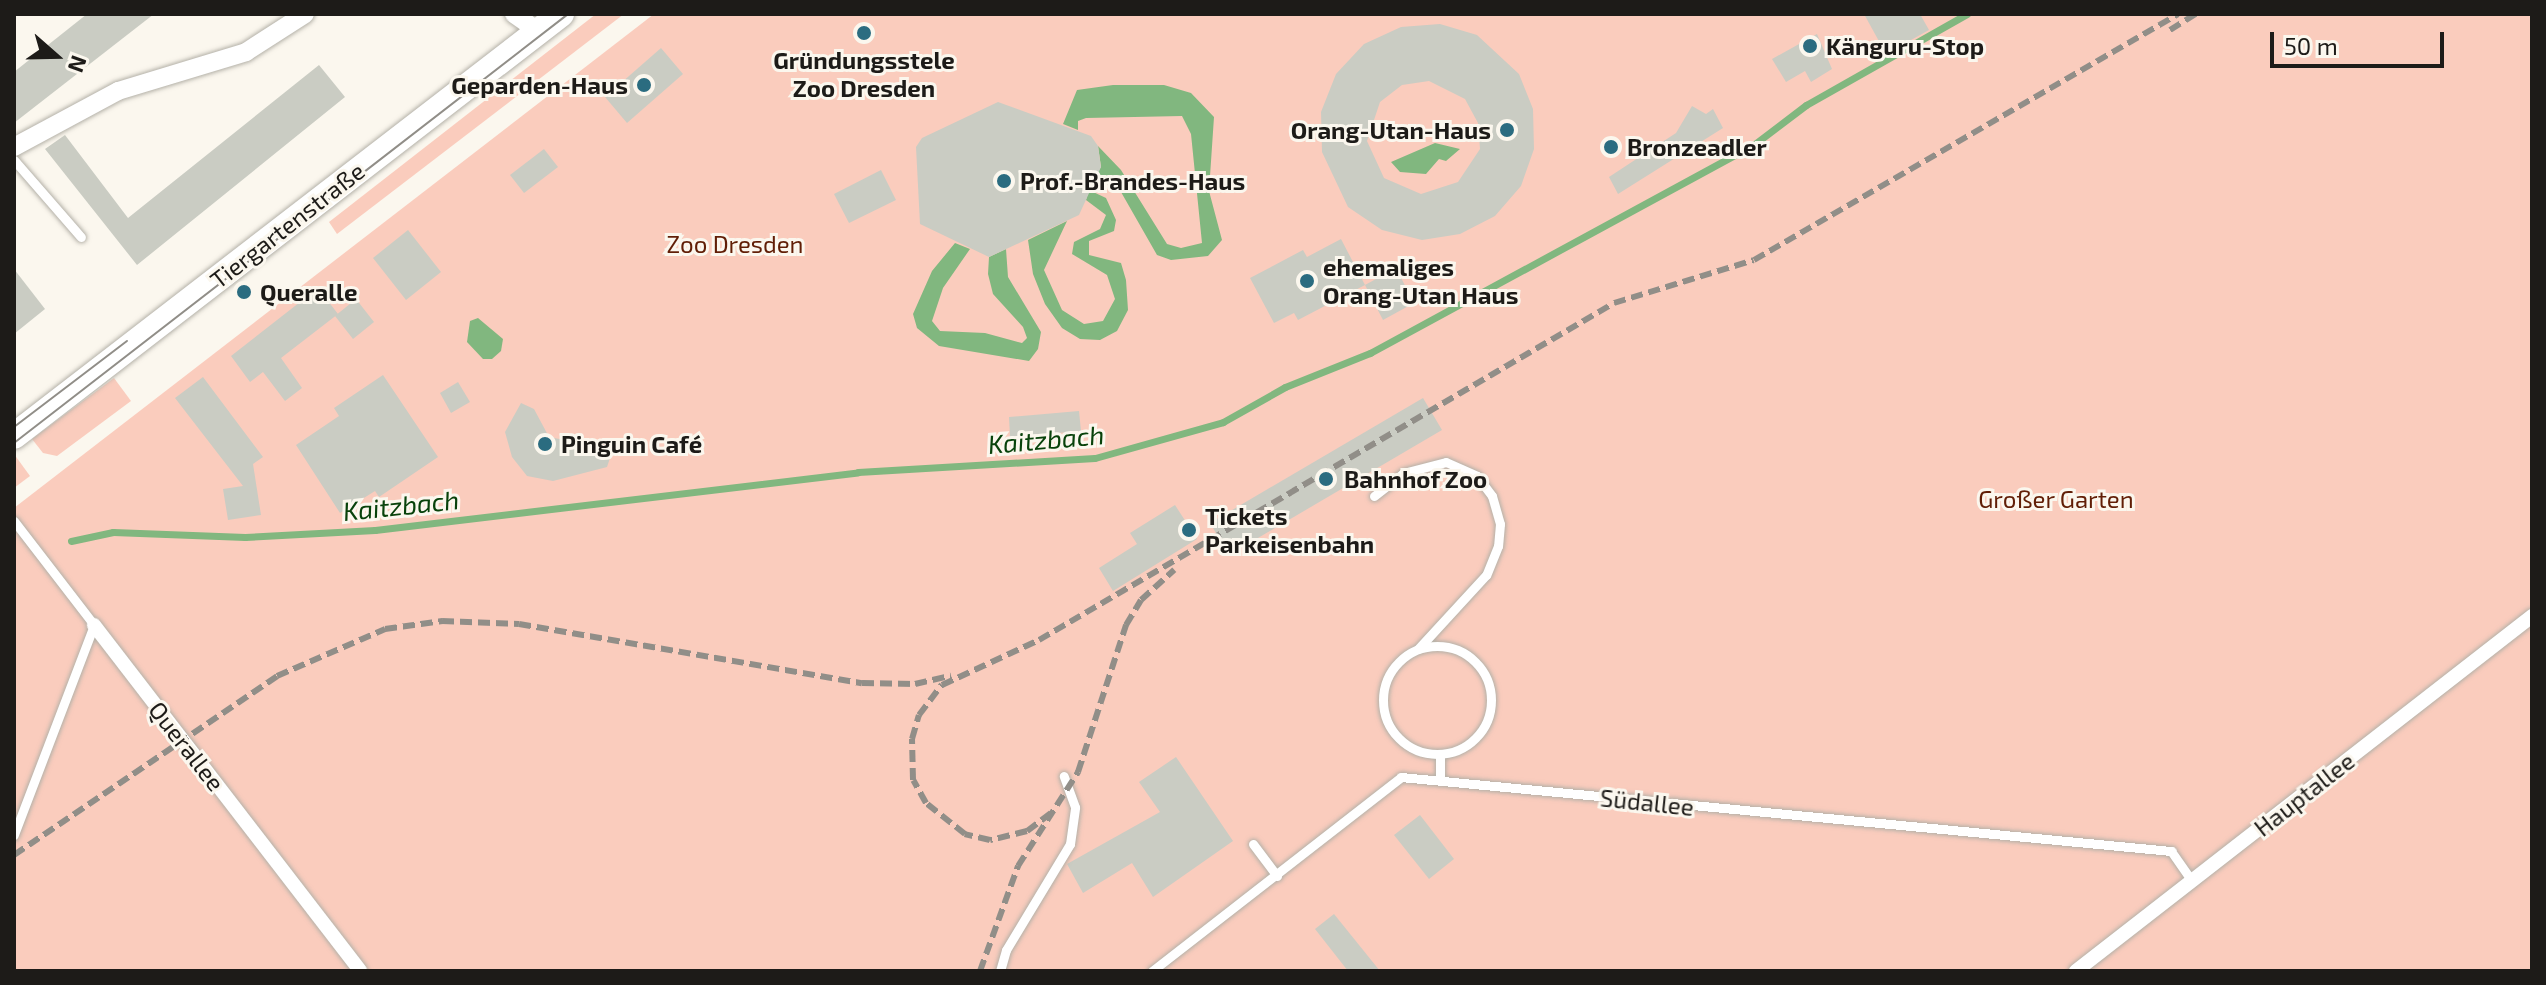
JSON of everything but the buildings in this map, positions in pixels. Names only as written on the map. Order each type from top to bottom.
[{"type":"main road","name":"Tiergartenstraße","points":[[14,436],[561,14]]},
{"type":"street","points":[[14,147],[118,91],[246,52],[305,14]]},
{"type":"street","points":[[514,14],[538,31]]},
{"type":"street","name":"Hauptallee","points":[[2076,971],[2532,616]]},
{"type":"street","name":"Querallee","points":[[94,625],[360,971]]},
{"type":"lane","points":[[14,160],[81,237]]},
{"type":"lane","points":[[1374,496],[1403,473],[1446,462],[1477,476],[1492,496],[1500,524],[1498,546],[1486,575],[1418,649],[1390,674],[1384,711],[1401,739],[1440,754],[1471,742],[1482,730],[1489,715],[1489,683],[1481,668],[1461,651],[1435,645],[1418,649]]},
{"type":"lane","name":"Querallee","points":[[14,521],[94,625]]},
{"type":"lane","points":[[14,835],[94,625]]},
{"type":"lane","points":[[1440,754],[1440,780]]},
{"type":"lane","points":[[1000,971],[1006,950],[1070,844],[1075,807],[1064,776]]},
{"type":"lane","name":"Südallee","points":[[1152,971],[1401,777],[2171,851],[2192,881]]},
{"type":"lane","points":[[1253,844],[1277,876]]},
{"type":"green space","points":[[596,14],[624,14],[337,234],[329,222]]},
{"type":"green space","name":"Großer Garten","points":[[654,14],[2532,14],[2532,971],[14,971],[14,508]]},
{"type":"green space","points":[[114,378],[131,401],[57,456],[43,453],[32,439]]},
{"type":"green space","points":[[14,454],[30,476],[14,488]]},
{"type":"shaded area","points":[[1113,85],[1164,85],[1191,93],[1214,117],[1209,191],[1222,240],[1208,256],[1171,260],[1157,255],[1121,192],[1094,177],[1101,167],[1098,146],[1121,170],[1167,244],[1181,248],[1202,243],[1191,134],[1182,116],[1086,118],[1078,121],[1078,130],[1063,124],[1077,90]]},
{"type":"shaded area","points":[[1435,143],[1460,149],[1446,161],[1439,159],[1426,174],[1400,172],[1391,162]]},
{"type":"shaded area","points":[[1089,190],[1106,198],[1116,220],[1114,231],[1089,241],[1089,255],[1121,263],[1126,280],[1128,310],[1117,331],[1100,340],[1080,339],[1062,328],[1045,304],[1033,274],[1028,240],[1067,221],[1044,270],[1062,310],[1084,324],[1103,321],[1115,299],[1107,275],[1072,254],[1074,242],[1100,229],[1106,215],[1086,200]]},
{"type":"shaded area","points":[[955,243],[970,249],[943,288],[932,321],[940,331],[985,333],[1022,343],[1027,338],[1023,327],[993,294],[988,274],[989,257],[1006,249],[1008,277],[1041,332],[1038,349],[1029,361],[939,346],[917,328],[913,314],[932,271]]},
{"type":"shaded area","points":[[478,318],[503,339],[501,351],[492,359],[483,359],[467,342],[470,321]]},
{"type":"waterway","name":"Kaitzbach","points":[[71,541],[113,532],[245,537],[375,530],[858,472],[1095,458],[1223,422],[1285,387],[1370,353],[1752,146],[1806,105],[1967,14]]},
{"type":"tram line","points":[[14,443],[568,14]]},
{"type":"tram line","points":[[14,427],[127,341]]},
{"type":"railway","points":[[1051,813],[1027,831],[990,840],[965,834],[926,803],[913,780],[912,739],[919,715],[942,685],[1039,640],[1614,303],[1754,260],[2178,14]]},
{"type":"railway","points":[[2170,30],[2196,14]]},
{"type":"railway","points":[[980,971],[1018,866],[1078,772],[1126,625],[1141,600],[1174,570]]},
{"type":"railway","points":[[14,855],[277,676],[385,629],[442,621],[519,624],[862,683],[915,684],[951,676]]},
{"type":"place","name":"Gründungsstele Zoo Dresden","points":[[864,33]]},
{"type":"place","name":"Känguru-Stop","points":[[1810,46]]},
{"type":"place","name":"Geparden-Haus","points":[[644,85]]},
{"type":"place","name":"Orang-Utan-Haus","points":[[1507,130]]},
{"type":"place","name":"Bronzeadler","points":[[1611,147]]},
{"type":"place","name":"Prof.-Brandes-Haus","points":[[1004,181]]},
{"type":"place","name":"ehemaliges Orang-Utan Haus","points":[[1307,281]]},
{"type":"place","name":"Queralle","points":[[244,292]]},
{"type":"place","name":"Pinguin Café","points":[[545,444]]},
{"type":"place","name":"Bahnhof Zoo","points":[[1326,479]]},
{"type":"place","name":"Tickets Parkeisenbahn","points":[[1189,530]]},
{"type":"park label","name":"Zoo Dresden","points":[[735,244]]}]
